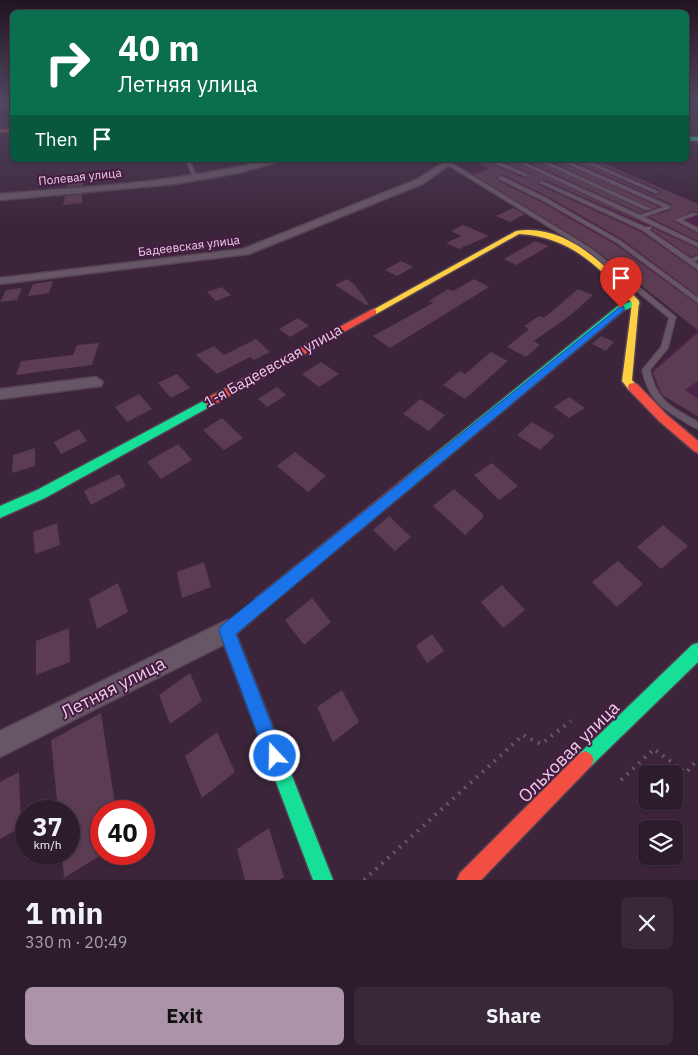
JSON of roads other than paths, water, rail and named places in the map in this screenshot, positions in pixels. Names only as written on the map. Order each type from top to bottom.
[{"type":"street","name":"Полевая улица","points":[[0,197],[234,172],[269,162]]},
{"type":"street","name":"Бадеевская улица","points":[[0,281],[246,252],[418,182],[446,162]]},
{"type":"street","name":"1-я Бадеевская улица","points":[[0,512],[41,494],[518,232],[527,230],[548,234],[576,248],[636,302]]},
{"type":"street","points":[[636,302],[627,381],[663,418],[698,448]]},
{"type":"street","name":"Летняя улица","points":[[0,744],[227,631],[621,308],[636,302]]},
{"type":"street","points":[[0,394],[96,382]]},
{"type":"street","points":[[227,631],[323,880]]},
{"type":"street","name":"Ольховая улица","points":[[467,880],[595,750],[698,651]]},
{"type":"lane","points":[[189,162],[195,177]]},
{"type":"lane","points":[[446,162],[590,250],[673,316],[664,348],[646,370],[649,387],[662,403],[698,426]]},
{"type":"lane","points":[[494,162],[527,175]]},
{"type":"lane","points":[[520,162],[698,245]]},
{"type":"lane","points":[[543,162],[648,209]]},
{"type":"lane","points":[[566,162],[668,207],[640,218]]},
{"type":"lane","points":[[587,162],[657,192]]},
{"type":"lane","points":[[501,178],[544,199],[619,242],[698,301]]},
{"type":"lane","points":[[542,182],[644,229],[662,239],[666,245],[690,260],[698,268]]},
{"type":"lane","points":[[695,214],[678,220],[698,230]]},
{"type":"lane","points":[[644,229],[656,226]]},
{"type":"lane","points":[[690,260],[698,258]]}]
